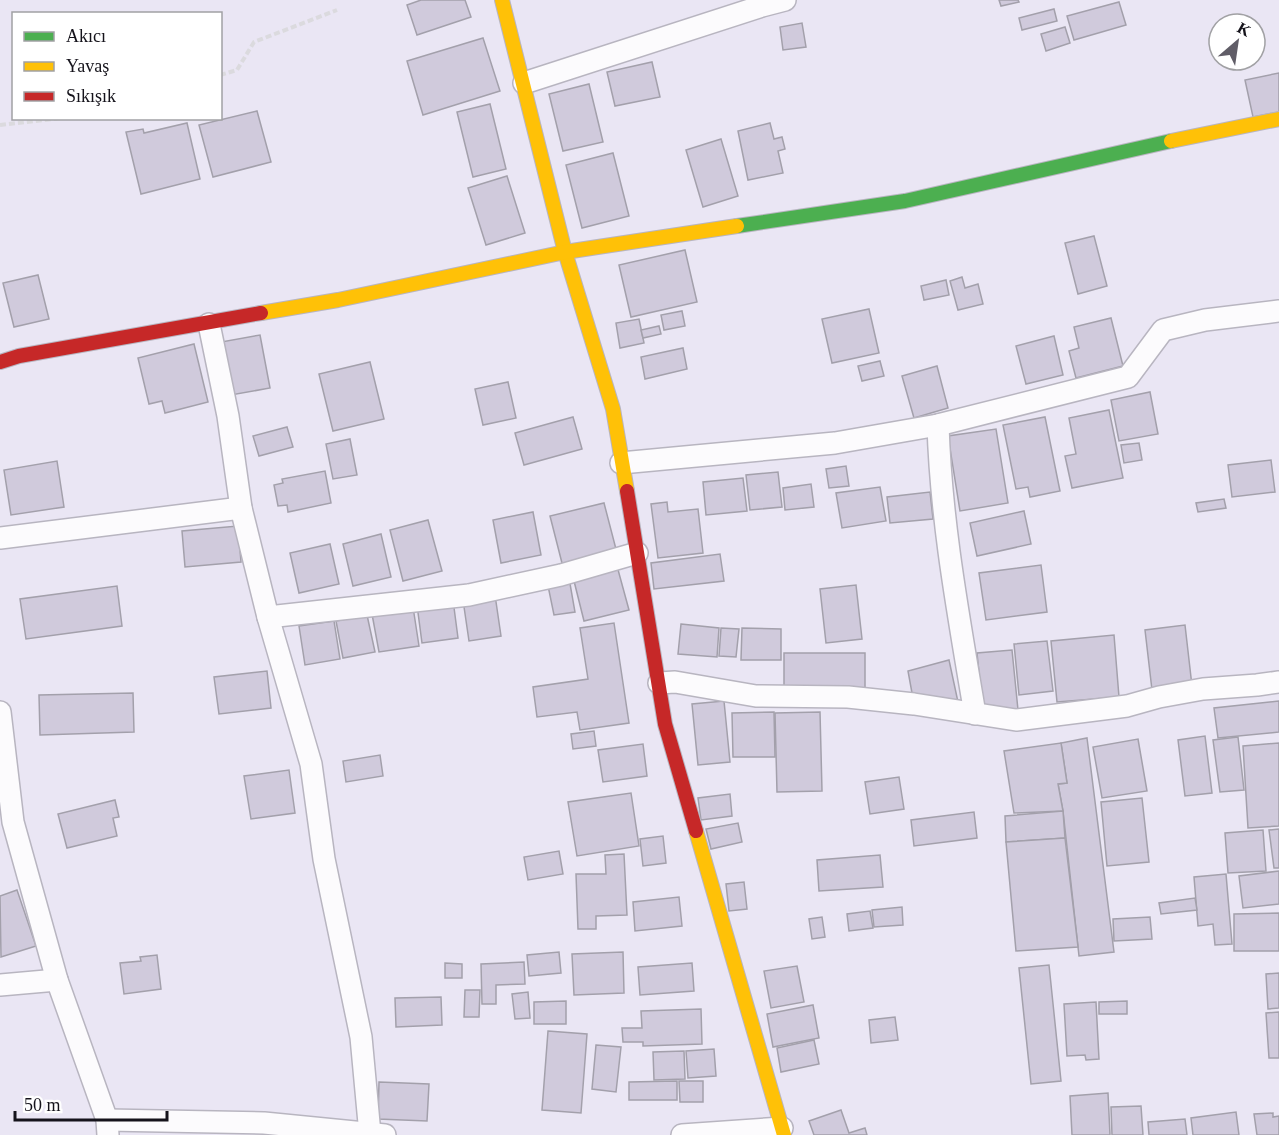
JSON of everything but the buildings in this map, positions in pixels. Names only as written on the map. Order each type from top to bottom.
[{"type":"street","points":[[502,0],[565,252],[613,409],[666,724],[783,1132],[682,1135]]},
{"type":"street","points":[[524,83],[785,0]]},
{"type":"street","points":[[0,362],[408,286],[565,252],[905,201],[1112,153],[1279,119]]},
{"type":"street","points":[[621,463],[835,442],[938,425],[1128,377],[1163,330],[1205,320],[1279,311]]},
{"type":"street","points":[[0,712],[13,822],[57,980],[108,1128],[264,1123],[377,1135],[361,1036],[324,859],[311,764],[268,617],[241,508],[228,417],[209,324]]},
{"type":"street","points":[[938,425],[940,475],[951,569],[975,714]]},
{"type":"street","points":[[0,538],[241,508]]},
{"type":"street","points":[[268,617],[469,596],[561,575],[637,553]]},
{"type":"street","points":[[659,683],[675,682],[756,696],[848,697],[914,704],[1016,720],[1126,706],[1203,689],[1279,682]]},
{"type":"street","points":[[0,985],[57,980]]},
{"type":"path","points":[[222,74],[237,70],[254,42],[338,10]]},
{"type":"path","points":[[0,126],[46,120]]},
{"type":"traffic: fast","points":[[737,226],[905,201],[1171,141]]},
{"type":"traffic: slow","points":[[502,0],[565,252],[613,409],[627,491]]},
{"type":"traffic: slow","points":[[1171,141],[1279,119]]},
{"type":"traffic: slow","points":[[261,313],[338,300],[565,252],[737,226]]},
{"type":"traffic: slow","points":[[696,831],[784,1135]]},
{"type":"traffic: jam","points":[[0,362],[19,356],[261,313]]},
{"type":"traffic: jam","points":[[627,491],[665,724],[696,831]]}]
